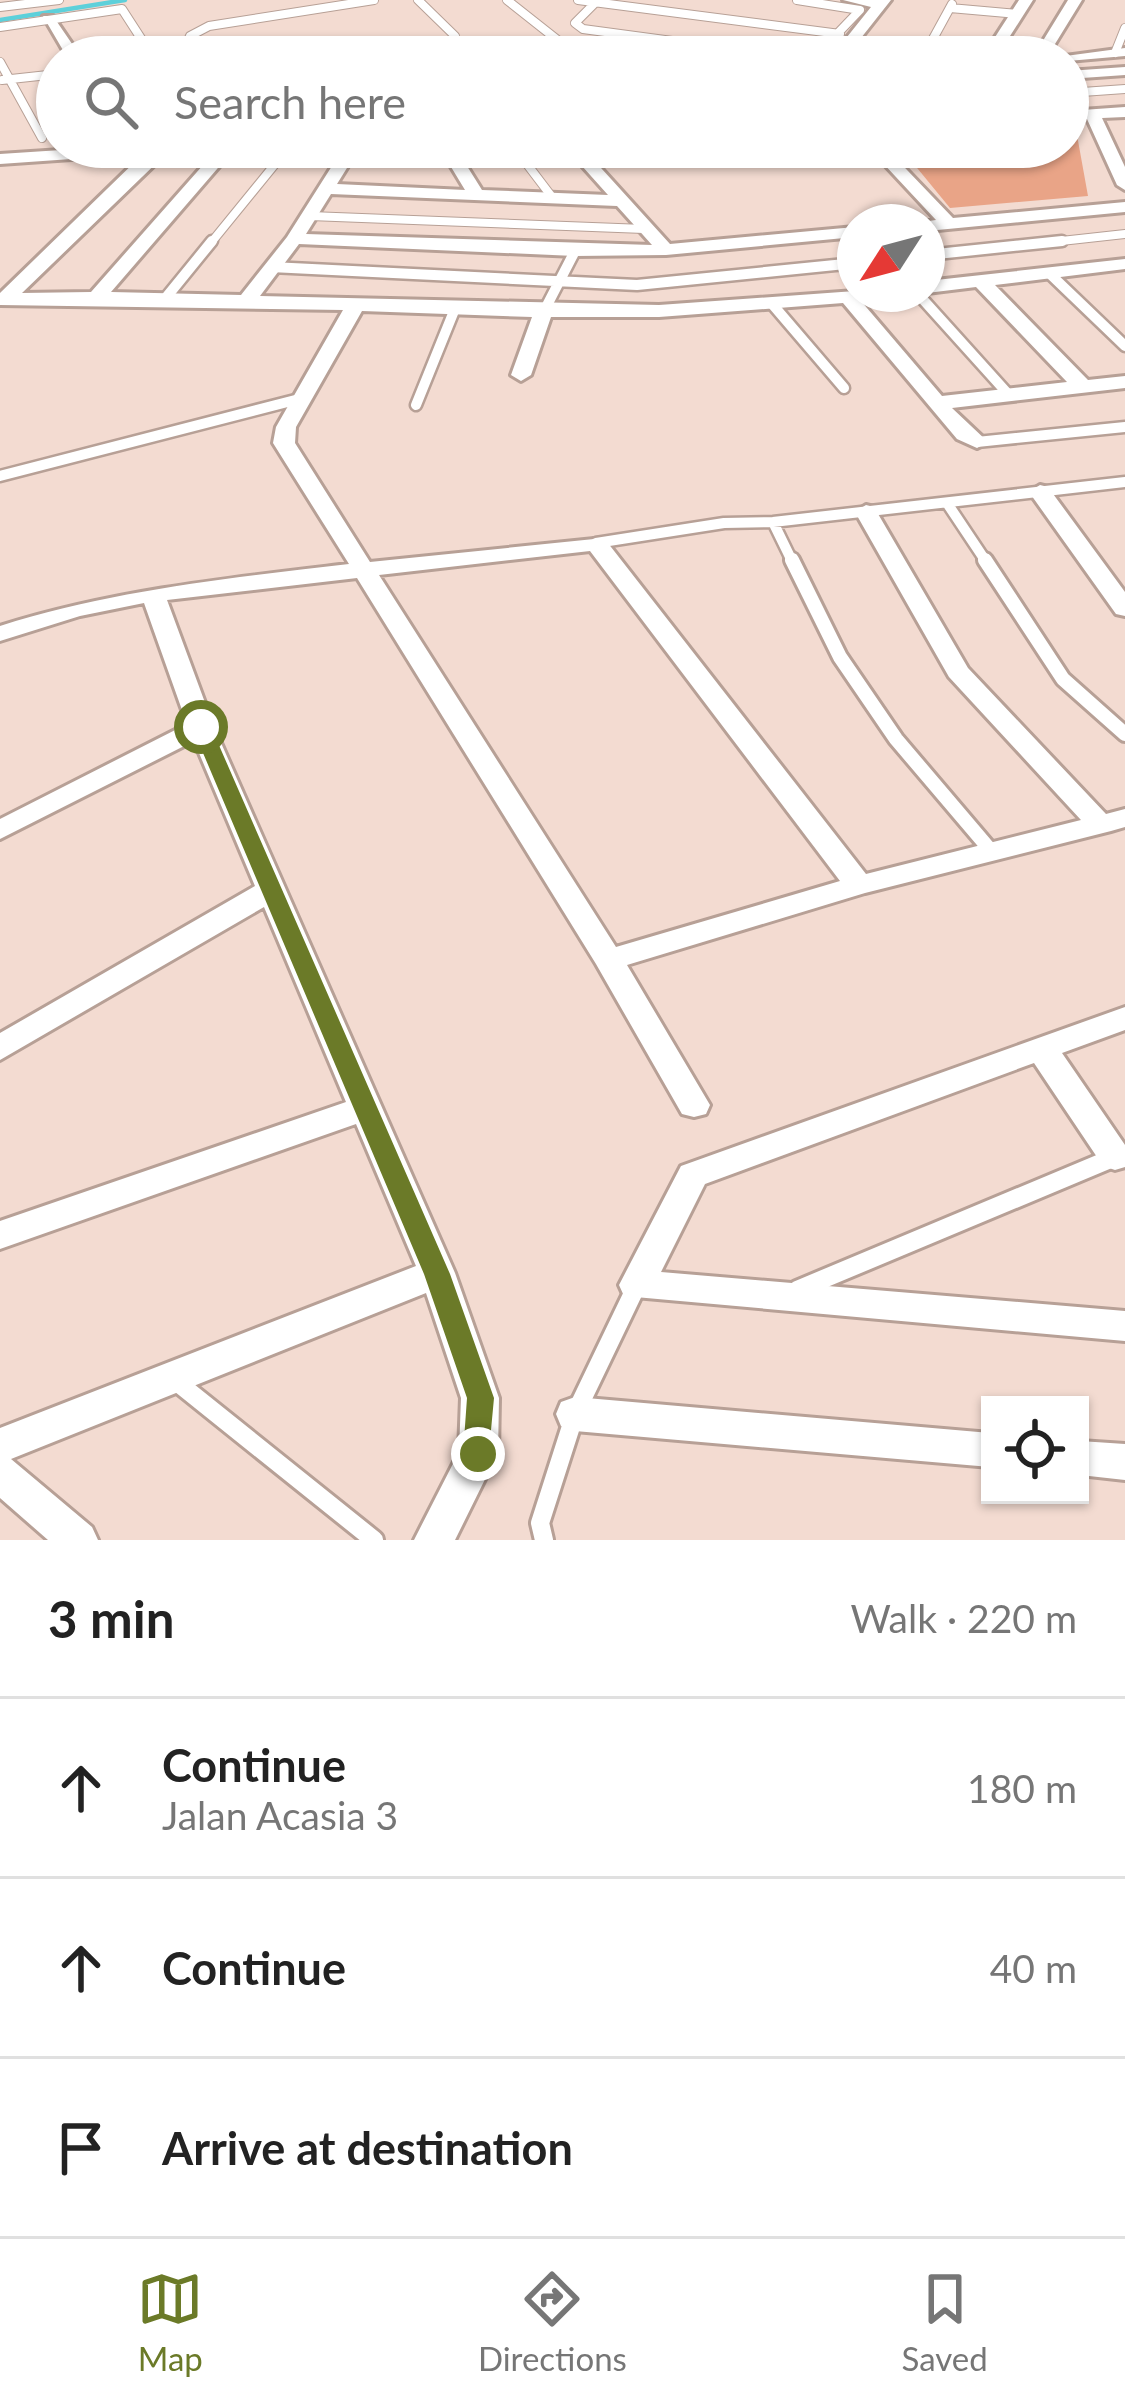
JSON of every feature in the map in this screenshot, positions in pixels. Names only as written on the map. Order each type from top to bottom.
[{"type":"street","points":[[850,0],[882,2]]},
{"type":"street","points":[[1053,36],[1075,0]]},
{"type":"street","points":[[855,36],[882,2]]},
{"type":"street","points":[[1003,36],[1022,7]]},
{"type":"street","points":[[48,19],[60,36]]},
{"type":"street","points":[[1089,58],[1122,55]]},
{"type":"street","points":[[1089,74],[1125,71]]},
{"type":"street","points":[[1089,114],[1125,112]]},
{"type":"street","points":[[1092,114],[1125,185]]},
{"type":"street","points":[[0,140],[36,139]]},
{"type":"street","points":[[0,159],[36,157]]},
{"type":"street","points":[[3,299],[144,168]]},
{"type":"street","points":[[98,296],[213,168]]},
{"type":"street","points":[[246,302],[340,168]]},
{"type":"street","points":[[460,168],[476,193]]},
{"type":"street","points":[[592,168],[666,250]]},
{"type":"street","points":[[896,168],[949,224]]},
{"type":"street","points":[[329,189],[621,201]]},
{"type":"street","points":[[945,224],[1125,207]]},
{"type":"street","points":[[831,234],[837,241]]},
{"type":"street","points":[[294,239],[575,251],[666,250],[837,234]]},
{"type":"street","points":[[945,285],[1125,264]]},
{"type":"street","points":[[981,281],[1083,386]]},
{"type":"street","points":[[3,299],[98,296],[543,313],[669,313],[837,299]]},
{"type":"street","points":[[354,308],[286,427],[284,443],[609,960],[694,1106]]},
{"type":"street","points":[[860,312],[964,435],[977,442]]},
{"type":"street","points":[[521,375],[543,313]]},
{"type":"street","points":[[938,403],[1125,382]]},
{"type":"street","points":[[1040,492],[1125,609]]},
{"type":"street","points":[[866,512],[958,671],[1113,822]]},
{"type":"street","points":[[0,634],[76,610],[153,594],[596,543],[859,885]]},
{"type":"street","points":[[153,594],[201,727],[437,1274],[480,1398],[478,1454],[434,1540]]},
{"type":"street","points":[[0,830],[201,727]]},
{"type":"street","points":[[609,960],[859,885],[1113,822]]},
{"type":"street","points":[[0,1048],[273,889]]},
{"type":"street","points":[[1125,1018],[693,1175],[637,1285],[1125,1327]]},
{"type":"street","points":[[1043,1051],[1120,1157]]},
{"type":"street","points":[[0,1235],[365,1108]]},
{"type":"street","points":[[0,1446],[437,1274]]},
{"type":"street","points":[[575,1414],[981,1449]]},
{"type":"street","points":[[1089,1459],[1125,1462]]},
{"type":"street","points":[[0,1473],[78,1540]]},
{"type":"lane","points":[[0,7],[59,0]]},
{"type":"lane","points":[[190,36],[209,26],[374,0]]},
{"type":"lane","points":[[418,0],[455,36]]},
{"type":"lane","points":[[507,0],[552,36]]},
{"type":"lane","points":[[578,0],[840,34],[860,10],[797,0]]},
{"type":"lane","points":[[596,2],[575,23],[640,36]]},
{"type":"lane","points":[[934,36],[952,4],[1022,7]]},
{"type":"lane","points":[[0,27],[122,9],[139,36]]},
{"type":"lane","points":[[1122,55],[1125,28]]},
{"type":"lane","points":[[0,62],[5,80],[36,121]]},
{"type":"lane","points":[[5,80],[36,76]]},
{"type":"lane","points":[[1089,92],[1125,89]]},
{"type":"lane","points":[[164,300],[272,168]]},
{"type":"lane","points":[[530,168],[552,197]]},
{"type":"lane","points":[[310,216],[644,229]]},
{"type":"lane","points":[[945,253],[1125,234]]},
{"type":"lane","points":[[543,313],[575,251]]},
{"type":"lane","points":[[271,267],[638,285],[837,263]]},
{"type":"lane","points":[[1049,273],[1125,346]]},
{"type":"lane","points":[[773,305],[844,388]]},
{"type":"lane","points":[[416,404],[454,311]]},
{"type":"lane","points":[[934,312],[1009,395]]},
{"type":"lane","points":[[0,476],[303,398]]},
{"type":"lane","points":[[977,442],[1125,427]]},
{"type":"lane","points":[[596,543],[724,524],[773,523],[1125,482]]},
{"type":"lane","points":[[947,502],[1063,680],[1125,734]]},
{"type":"lane","points":[[773,523],[840,657],[896,739],[992,852]]},
{"type":"lane","points":[[779,1297],[1120,1157]]},
{"type":"lane","points":[[544,1540],[540,1523],[575,1414],[637,1285]]},
{"type":"lane","points":[[170,1377],[374,1540]]},
{"type":"shaded area","points":[[917,168],[1083,168],[1088,196],[950,208]]},
{"type":"waterway","points":[[0,20],[125,0]]},
{"type":"route","points":[[201,727],[437,1274],[480,1398],[478,1454]]}]
